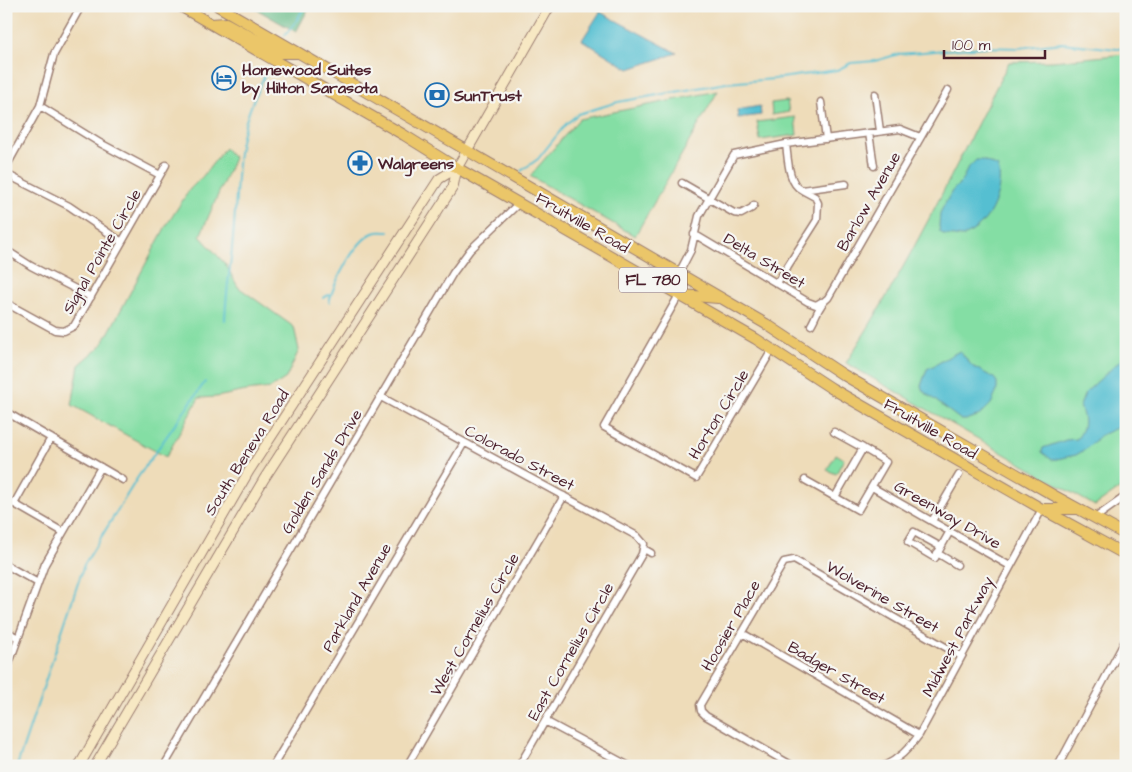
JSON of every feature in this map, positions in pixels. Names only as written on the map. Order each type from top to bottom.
[{"type":"main road","name":"Fruitville Road","points":[[180,6],[679,295],[772,350],[831,388],[1126,555]]},
{"type":"main road","name":"Fruitville Road","points":[[218,6],[766,324],[842,374],[1126,535]]},
{"type":"main road","name":"South Beneva Road","points":[[95,766],[264,479],[453,187],[457,168],[466,150],[550,6]]},
{"type":"main road","points":[[212,24],[226,23],[278,52],[286,54],[298,53]]},
{"type":"main road","name":"South Beneva Road","points":[[79,766],[249,471],[439,179],[457,168]]},
{"type":"main road","points":[[641,273],[679,273]]},
{"type":"main road","points":[[679,295],[721,298]]},
{"type":"main road","points":[[1042,509],[1079,509]]},
{"type":"street","points":[[6,167],[40,106],[54,54],[81,6]]},
{"type":"street","name":"Barlow Avenue","points":[[811,325],[819,312],[822,302],[828,298],[948,90]]},
{"type":"street","points":[[875,94],[880,131]]},
{"type":"street","points":[[821,102],[826,139]]},
{"type":"street","name":"Signal Pointe Circle","points":[[40,106],[100,143],[160,175]]},
{"type":"street","points":[[679,273],[691,250],[699,216],[734,154],[786,144],[900,129],[920,137]]},
{"type":"street","points":[[869,133],[874,166]]},
{"type":"street","points":[[777,283],[817,220],[818,203],[815,197],[798,188],[792,180],[786,144]]},
{"type":"street","name":"Signal Pointe Circle","points":[[6,302],[55,330],[64,331],[74,326],[166,165]]},
{"type":"street","points":[[6,174],[69,206],[122,242]]},
{"type":"street","points":[[682,183],[708,199],[741,214],[754,205]]},
{"type":"street","points":[[802,190],[846,184]]},
{"type":"street","name":"Golden Sands Drive","points":[[164,766],[462,260],[487,232],[519,203]]},
{"type":"street","name":"Delta Street","points":[[694,234],[808,302],[816,305],[822,302]]},
{"type":"street","points":[[6,250],[31,266],[91,297]]},
{"type":"street","name":"Horton Circle","points":[[679,295],[604,426],[696,478],[772,350]]},
{"type":"street","name":"Colorado Street","points":[[381,397],[637,536],[644,546]]},
{"type":"street","points":[[6,412],[124,480]]},
{"type":"street","points":[[805,480],[858,510],[872,487],[886,462],[834,432]]},
{"type":"street","points":[[14,504],[51,438]]},
{"type":"street","name":"Parkland Avenue","points":[[273,766],[464,443]]},
{"type":"street","points":[[835,497],[863,448]]},
{"type":"street","points":[[6,672],[45,564],[101,467]]},
{"type":"street","points":[[932,521],[959,475]]},
{"type":"street","name":"Greenway Drive","points":[[872,487],[1010,566]]},
{"type":"street","name":"West Cornelius Circle","points":[[407,766],[564,496]]},
{"type":"street","points":[[1095,518],[1126,496]]},
{"type":"street","points":[[6,499],[63,532]]},
{"type":"street","name":"Midwest Parkway","points":[[884,766],[898,758],[914,743],[919,735],[1042,509]]},
{"type":"street","points":[[941,547],[914,532],[908,542],[935,558],[950,531]]},
{"type":"street","points":[[644,546],[651,553]]},
{"type":"street","name":"East Cornelius Circle","points":[[519,766],[644,546]]},
{"type":"street","points":[[937,553],[957,565]]},
{"type":"street","name":"Hoosier Place","points":[[790,560],[782,564],[702,701],[700,708],[706,716],[793,766]]},
{"type":"street","name":"Wolverine Street","points":[[790,560],[794,560],[961,656]]},
{"type":"street","points":[[6,565],[38,583]]},
{"type":"street","points":[[6,631],[18,638]]},
{"type":"street","name":"Badger Street","points":[[742,633],[919,735]]},
{"type":"street","points":[[1058,766],[1083,722],[1104,676],[1126,639]]},
{"type":"street","points":[[545,721],[629,766]]},
{"type":"green space","points":[[251,6],[310,6],[296,32]]},
{"type":"green space","points":[[1126,54],[1126,484],[1095,506],[846,363],[869,327],[911,252],[1009,62],[1053,61]]},
{"type":"green space","points":[[718,91],[635,236],[530,176],[579,119]]},
{"type":"green space","points":[[787,101],[789,112],[772,115],[771,103]]},
{"type":"green space","points":[[795,117],[797,135],[760,140],[757,122]]},
{"type":"green space","points":[[225,148],[234,158],[200,236],[226,265],[238,287],[294,327],[299,350],[286,378],[271,388],[199,398],[166,457],[72,405],[79,365],[102,345],[166,226],[190,189]]},
{"type":"green space","points":[[836,454],[844,459],[836,474],[827,470]]},
{"type":"water","points":[[600,12],[677,53],[629,69],[582,40]]},
{"type":"water","points":[[760,106],[761,115],[738,118],[737,110]]},
{"type":"water","points":[[976,160],[983,160],[998,167],[998,190],[993,206],[985,220],[963,237],[945,235],[940,232],[940,213],[952,191],[961,182],[968,168]]},
{"type":"water","points":[[960,351],[972,366],[994,378],[997,382],[997,391],[991,404],[980,415],[966,420],[961,420],[923,391],[921,386],[927,369]]},
{"type":"water","points":[[1124,357],[1126,358],[1126,408],[1119,427],[1101,435],[1086,449],[1076,455],[1052,460],[1042,452],[1043,448],[1066,440],[1077,439],[1083,427],[1084,419],[1080,406],[1085,393]]},
{"type":"waterway","points":[[285,35],[305,6]]},
{"type":"waterway","points":[[521,171],[538,159],[565,125],[578,114],[618,102],[726,83],[774,79],[837,70],[851,63],[875,61],[899,54],[983,47],[1018,48],[1062,43],[1117,49],[1126,48]]},
{"type":"waterway","points":[[225,320],[239,153],[250,109],[269,67]]},
{"type":"waterway","points":[[329,302],[340,274],[359,245],[373,233],[389,232]]},
{"type":"waterway","points":[[323,298],[329,295]]},
{"type":"waterway","points":[[17,766],[84,565],[138,477],[205,382]]},
{"type":"place","name":"Homewood Suites by Hilton Sarasota","points":[[224,78]]},
{"type":"place","name":"SunTrust","points":[[437,95]]},
{"type":"place","name":"Walgreens","points":[[360,163]]}]
